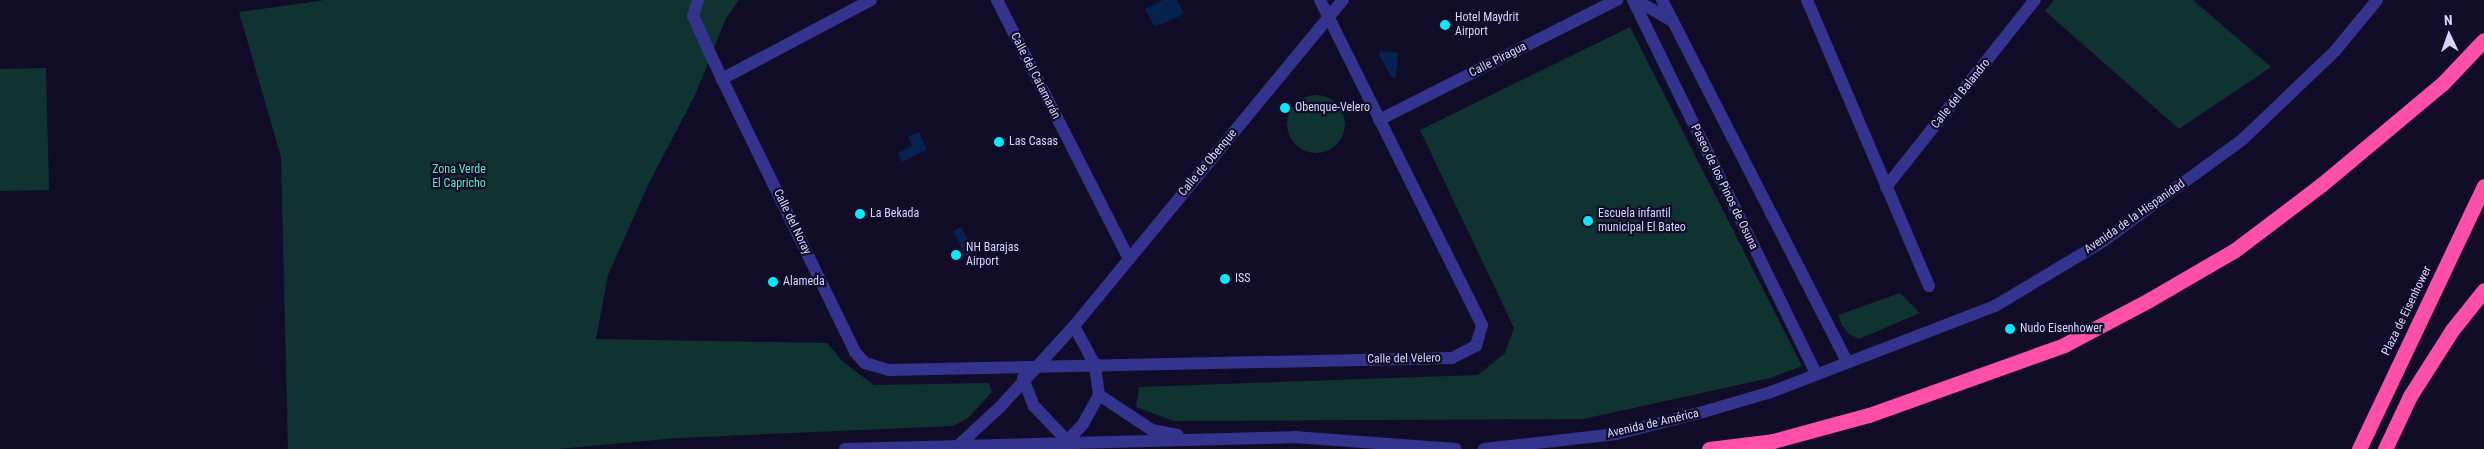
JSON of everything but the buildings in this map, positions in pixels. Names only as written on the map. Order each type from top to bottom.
[{"type":"highway","points":[[1709,449],[1773,441],[1869,415],[2064,345],[2141,304],[2235,250],[2313,191],[2443,84],[2484,40]]},
{"type":"highway","name":"Plaza de Eisenhower","points":[[2359,449],[2387,386],[2484,186]]},
{"type":"highway","points":[[2385,449],[2410,396],[2452,330],[2484,290]]},
{"type":"street","name":"Calle del Noray","points":[[698,0],[693,16],[855,352],[866,363],[890,370],[1033,367]]},
{"type":"street","points":[[722,79],[871,0]]},
{"type":"street","name":"Calle del Catamarán","points":[[997,0],[1129,259]]},
{"type":"street","name":"Calle del Velero","points":[[1033,367],[1447,358],[1476,346],[1482,325],[1320,0]]},
{"type":"street","name":"Calle de Obenque","points":[[959,445],[1000,407],[1033,367],[1074,326],[1344,0]]},
{"type":"street","name":"Calle Piragua","points":[[1379,120],[1617,0]]},
{"type":"street","name":"Paseo de los Pinos de Osuna","points":[[1635,0],[1672,21]]},
{"type":"street","name":"Paseo de los Pinos de Osuna","points":[[1635,0],[1816,373]]},
{"type":"street","points":[[1662,0],[1848,361]]},
{"type":"street","points":[[1807,0],[1929,286]]},
{"type":"street","name":"Calle del Balandro","points":[[1886,187],[2036,0]]},
{"type":"street","name":"Avenida de la Hispanidad","points":[[1816,373],[1986,310],[2102,242],[2243,139],[2335,51],[2377,0]]},
{"type":"street","points":[[1054,449],[1067,442],[1083,424],[1099,395],[1095,365],[1074,326]]},
{"type":"street","name":"Avenida de América","points":[[1484,449],[1616,434],[1771,392],[1816,373]]},
{"type":"street","points":[[1024,378],[1034,406],[1067,442],[1081,449]]},
{"type":"street","points":[[1099,395],[1152,430],[1203,439]]},
{"type":"street","points":[[845,449],[1294,437],[1456,449]]},
{"type":"green space","name":"Zona Verde El Capricho","points":[[325,0],[739,0],[726,18],[695,95],[648,185],[608,275],[596,339],[827,343],[843,362],[874,385],[989,383],[992,392],[968,418],[953,426],[677,438],[558,449],[288,449],[281,157],[239,12]]},
{"type":"green space","points":[[2054,0],[2193,0],[2271,67],[2179,129],[2045,11]]},
{"type":"green space","points":[[1630,27],[1802,366],[1770,378],[1583,419],[1174,421],[1136,407],[1139,387],[1478,375],[1505,353],[1514,328],[1420,130]]},
{"type":"green space","points":[[46,68],[49,190],[0,191],[0,69]]},
{"type":"green space","points":[[1316,95],[1327,97],[1340,108],[1345,124],[1343,135],[1332,148],[1316,153],[1305,151],[1292,140],[1287,124],[1289,113],[1300,100]]},
{"type":"green space","points":[[1900,293],[1920,313],[1859,339],[1849,334],[1842,325],[1838,315]]},
{"type":"water","points":[[1163,0],[1177,0],[1184,14],[1155,27],[1145,9]]},
{"type":"water","points":[[1380,51],[1398,53],[1396,77],[1392,78],[1379,55]]},
{"type":"water","points":[[919,132],[927,150],[902,162],[898,153],[912,146],[908,137]]},
{"type":"water","points":[[961,227],[974,252],[966,256],[953,231]]},
{"type":"place","name":"Hotel Maydrit Airport","points":[[1445,25]]},
{"type":"place","name":"Obenque-Velero","points":[[1285,108]]},
{"type":"place","name":"Las Casas","points":[[999,142]]},
{"type":"place","name":"La Bekada","points":[[860,214]]},
{"type":"place","name":"Escuela infantil municipal El Bateo","points":[[1588,221]]},
{"type":"place","name":"NH Barajas Airport","points":[[956,255]]},
{"type":"place","name":"ISS","points":[[1225,279]]},
{"type":"place","name":"Alameda","points":[[773,282]]},
{"type":"place","name":"Nudo Eisenhower","points":[[2010,329]]}]
